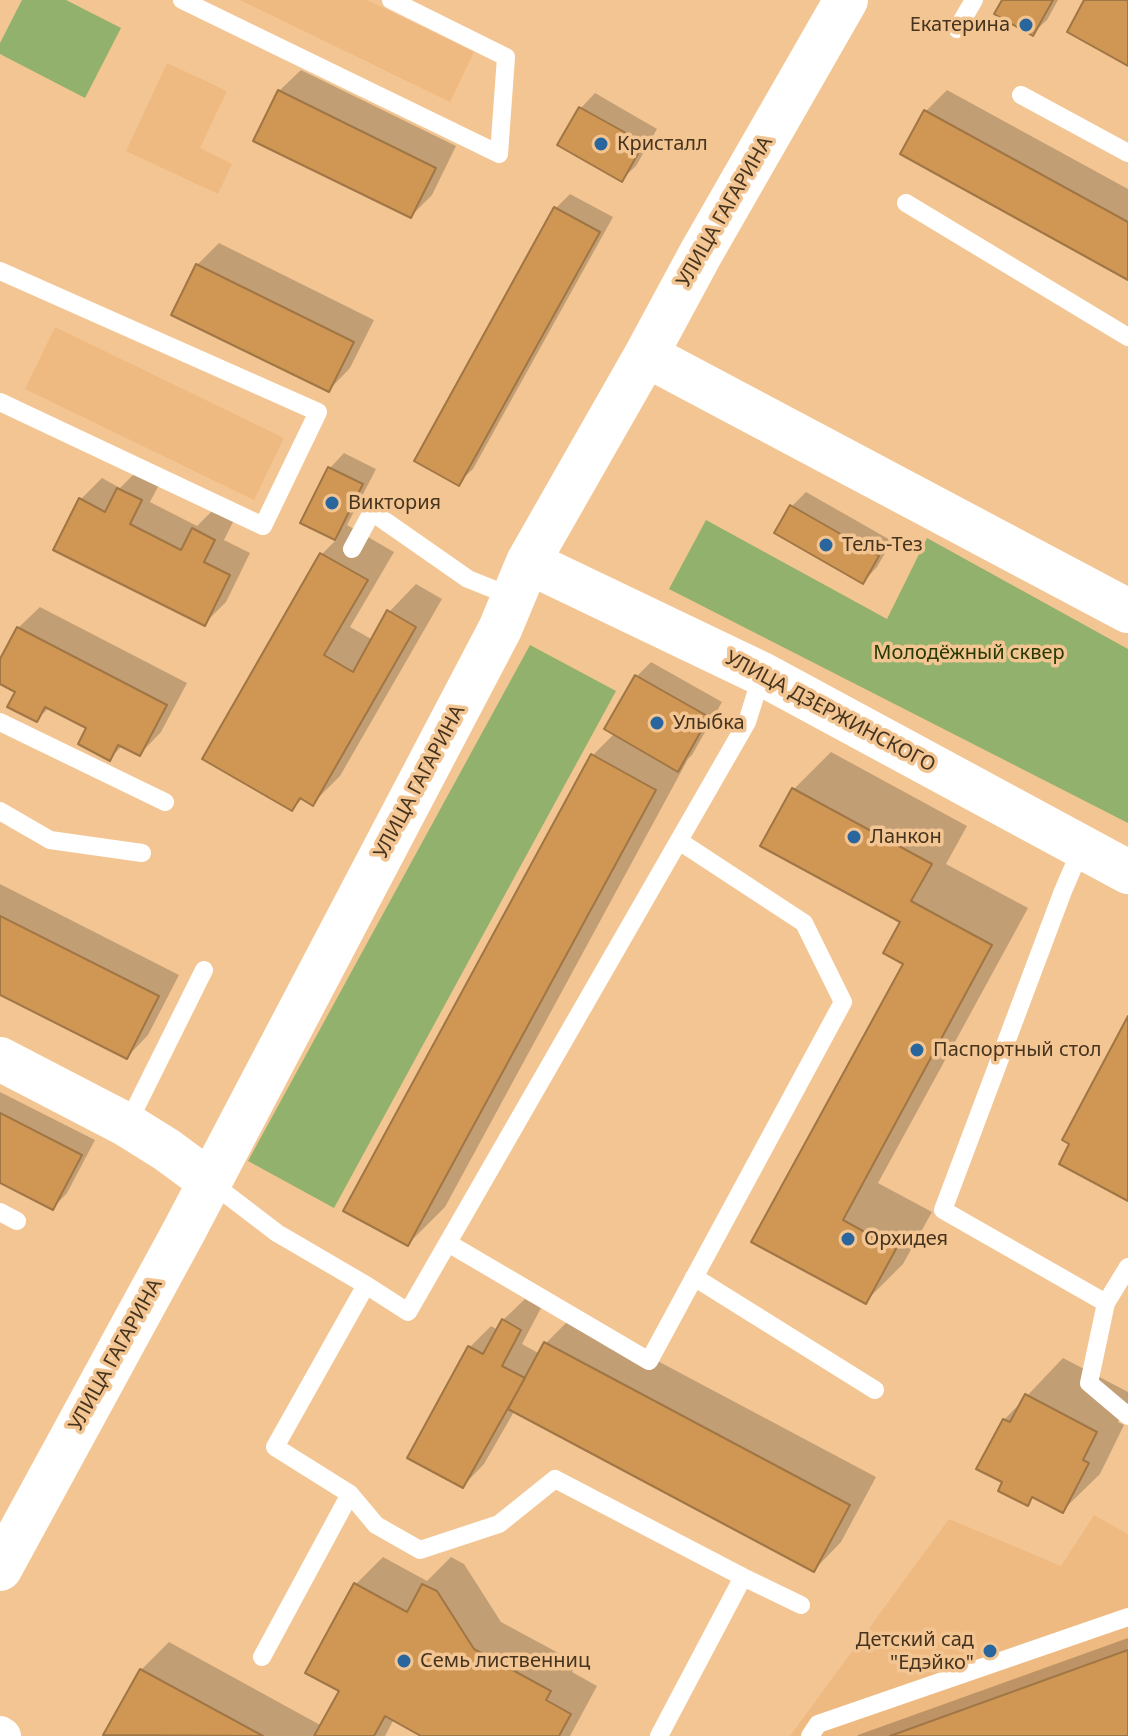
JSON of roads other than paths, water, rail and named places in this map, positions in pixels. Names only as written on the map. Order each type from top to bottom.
[{"type":"street","name":"УЛИЦА ГАГАРИНА","points":[[0,1569],[500,629],[520,579],[846,0]]},
{"type":"street","points":[[646,355],[1128,611]]},
{"type":"street","name":"УЛИЦА ДЗЕРЖИНСКОГО","points":[[520,579],[762,674],[1128,872]]},
{"type":"street","points":[[0,1059],[127,1125],[209,1181]]},
{"type":"lane","points":[[182,0],[499,154],[506,57],[391,0]]},
{"type":"lane","points":[[957,29],[974,0]]},
{"type":"lane","points":[[1021,95],[1128,153]]},
{"type":"lane","points":[[906,203],[1128,337]]},
{"type":"lane","points":[[0,271],[318,412],[263,526],[0,402]]},
{"type":"lane","points":[[352,549],[372,512],[468,579],[520,579]]},
{"type":"lane","points":[[209,1181],[277,1233],[408,1312],[747,722],[762,674]]},
{"type":"lane","points":[[0,722],[165,802]]},
{"type":"lane","points":[[0,811],[50,840],[142,853]]},
{"type":"lane","points":[[448,1243],[649,1361],[843,1002],[804,923],[679,841]]},
{"type":"lane","points":[[1082,847],[943,1210],[1106,1303]]},
{"type":"lane","points":[[127,1125],[204,970]]},
{"type":"lane","points":[[1128,1267],[1106,1303],[1089,1383],[1128,1416]]},
{"type":"lane","points":[[694,1277],[875,1390]]},
{"type":"lane","points":[[366,1285],[275,1447],[350,1494],[376,1525],[420,1550],[499,1524],[555,1479],[801,1605]]},
{"type":"lane","points":[[262,1657],[350,1494]]},
{"type":"lane","points":[[659,1736],[743,1577]]},
{"type":"lane","points":[[810,1736],[818,1724],[1128,1617]]},
{"type":"place","name":"Екатерина","points":[[1026,25]]},
{"type":"place","name":"Кристалл","points":[[601,144]]},
{"type":"place","name":"Виктория","points":[[332,503]]},
{"type":"place","name":"Тель-Тез","points":[[826,545]]},
{"type":"place","name":"Улыбка","points":[[657,723]]},
{"type":"place","name":"Ланкон","points":[[854,837]]},
{"type":"place","name":"Паспортный стол","points":[[917,1050]]},
{"type":"place","name":"Орхидея","points":[[848,1239]]},
{"type":"place","name":"Детский сад \"Едэйко\"","points":[[990,1651]]},
{"type":"place","name":"Семь лиственниц","points":[[404,1661]]},
{"type":"park label","name":"Молодёжный сквер","points":[[969,653]]}]
